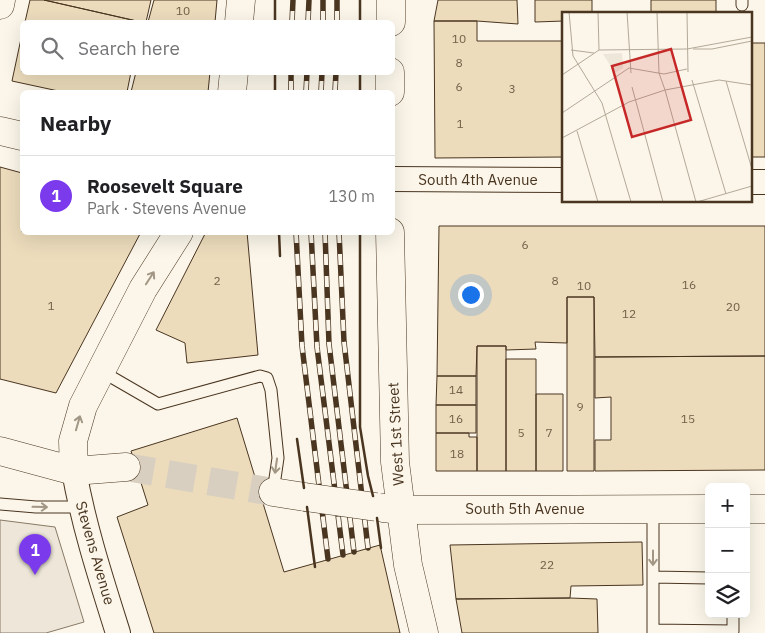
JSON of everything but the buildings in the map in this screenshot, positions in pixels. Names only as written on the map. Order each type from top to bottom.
[{"type":"street","points":[[0,5],[2,0]]},
{"type":"street","points":[[239,20],[241,0]]},
{"type":"street","points":[[391,0],[391,20]]},
{"type":"street","points":[[232,90],[234,75]]},
{"type":"street","points":[[390,75],[390,90]]},
{"type":"street","points":[[0,131],[20,136]]},
{"type":"street","name":"South 4th Avenue","points":[[395,180],[562,180]]},
{"type":"street","points":[[752,182],[765,182]]},
{"type":"street","points":[[74,471],[73,441],[83,406],[143,289],[177,235]]},
{"type":"street","name":"West 1st Street","points":[[390,235],[395,462],[389,508],[408,565],[424,633]]},
{"type":"street","points":[[0,451],[74,471],[126,467]]},
{"type":"street","name":"Stevens Avenue","points":[[74,471],[80,507],[94,559],[118,633]]},
{"type":"street","name":"South 5th Avenue","points":[[272,492],[389,508],[705,509]]},
{"type":"street","points":[[750,509],[765,509]]},
{"type":"lane","points":[[101,371],[158,404],[260,376],[267,378],[271,390],[278,458],[272,492]]},
{"type":"lane","points":[[0,504],[36,507],[80,507]]},
{"type":"lane","points":[[653,509],[653,632],[733,631],[733,618]]},
{"type":"lane","points":[[653,577],[705,578]]},
{"type":"shaded area","points":[[0,520],[55,527],[84,622],[46,633],[0,633]]},
{"type":"tunnel","points":[[126,467],[273,492]]},
{"type":"railway","points":[[292,20],[293,0]]},
{"type":"railway","points":[[308,20],[309,0]]},
{"type":"railway","points":[[323,0],[323,20]]},
{"type":"railway","points":[[337,0],[337,20]]},
{"type":"railway","points":[[291,75],[291,90]]},
{"type":"railway","points":[[306,90],[307,75]]},
{"type":"railway","points":[[321,90],[322,75]]},
{"type":"railway","points":[[335,90],[336,75]]},
{"type":"railway","points":[[296,235],[302,346],[328,559]]},
{"type":"railway","points":[[311,235],[317,347],[343,555]]},
{"type":"railway","points":[[325,235],[329,344],[354,552]]},
{"type":"railway","points":[[339,235],[344,342],[368,548]]},
{"type":"wall","points":[[275,0],[275,20]]},
{"type":"wall","points":[[360,0],[360,20]]},
{"type":"wall","points":[[275,75],[275,90]]},
{"type":"wall","points":[[360,75],[360,90]]},
{"type":"wall","points":[[279,235],[280,256]]},
{"type":"wall","points":[[360,235],[360,427],[373,496]]},
{"type":"wall","points":[[297,439],[304,488]]},
{"type":"wall","points":[[307,507],[315,567]]},
{"type":"wall","points":[[377,518],[381,548]]},
{"type":"place","name":"Roosevelt Square","points":[[35,575]]}]
